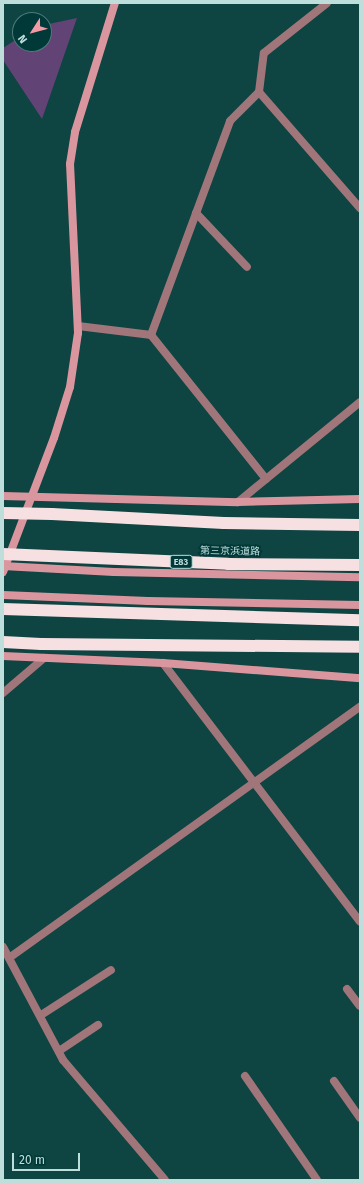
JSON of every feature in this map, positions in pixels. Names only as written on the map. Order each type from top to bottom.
[{"type":"highway","points":[[3,513],[224,523],[360,525]]},
{"type":"highway","name":"第三京浜道路","points":[[3,554],[228,564],[360,565]]},
{"type":"highway","points":[[3,609],[360,620]]},
{"type":"highway","points":[[3,642],[41,644],[360,647]]},
{"type":"street","points":[[115,3],[75,132],[70,164],[78,326],[70,387],[33,496],[4,568],[114,572],[360,577]]},
{"type":"street","points":[[151,335],[230,121],[259,92],[264,53],[327,3]]},
{"type":"street","points":[[259,92],[360,208]]},
{"type":"street","points":[[196,212],[247,267]]},
{"type":"street","points":[[78,326],[151,335],[266,479]]},
{"type":"street","points":[[238,502],[360,402]]},
{"type":"street","points":[[3,496],[238,502],[360,499]]},
{"type":"street","points":[[3,595],[148,601],[360,605]]},
{"type":"street","points":[[3,656],[163,664],[360,678]]},
{"type":"street","points":[[3,693],[44,658]]},
{"type":"street","points":[[163,664],[360,922]]},
{"type":"street","points":[[9,958],[253,782],[360,707]]},
{"type":"street","points":[[3,947],[68,1066],[165,1180]]},
{"type":"street","points":[[41,1015],[111,970]]},
{"type":"street","points":[[347,989],[360,1006]]},
{"type":"street","points":[[59,1051],[98,1025]]},
{"type":"street","points":[[245,1076],[317,1180]]},
{"type":"street","points":[[334,1081],[360,1118]]},
{"type":"shaded area","points":[[77,18],[42,119],[3,60],[3,48],[12,42],[12,52],[52,52],[52,23]]}]
